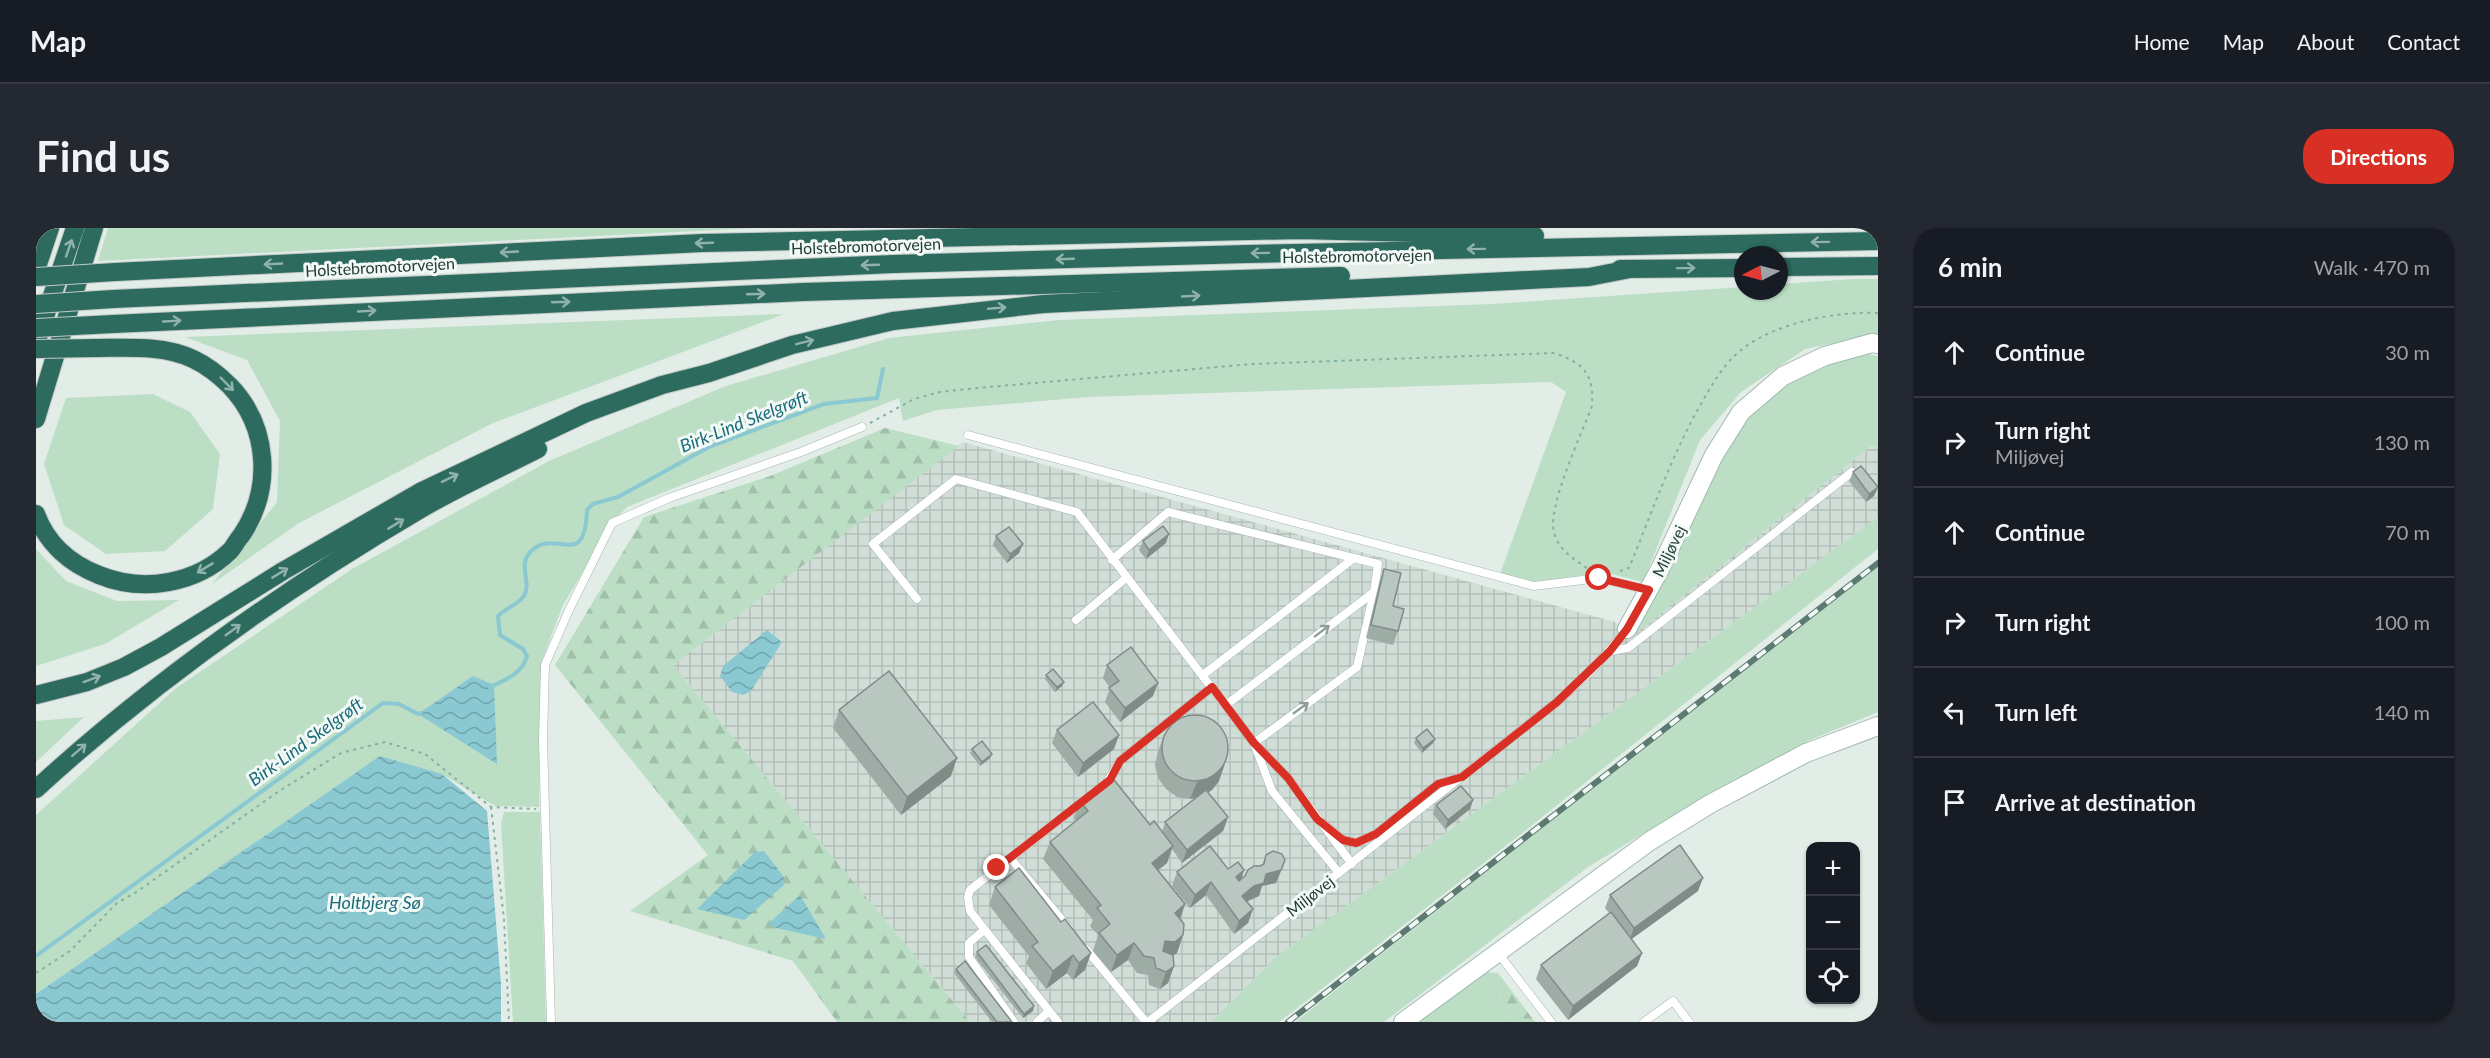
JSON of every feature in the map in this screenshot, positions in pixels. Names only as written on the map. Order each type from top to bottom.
[{"type":"highway","points":[[36,270],[50,228]]},
{"type":"highway","points":[[36,343],[75,228]]},
{"type":"highway","points":[[36,419],[94,228]]},
{"type":"highway","points":[[1191,228],[1245,231]]},
{"type":"highway","points":[[36,277],[702,243],[1245,231],[1556,236],[1724,243]]},
{"type":"highway","name":"Holstebromotorvejen","points":[[36,304],[893,264],[1878,241]]},
{"type":"highway","points":[[1788,267],[1878,266]]},
{"type":"highway","name":"Holstebromotorvejen","points":[[36,328],[814,291],[1734,268]]},
{"type":"highway","points":[[36,695],[87,682],[124,667],[420,492],[586,413],[662,385],[792,345],[893,321],[968,311],[1066,303],[1589,277],[1630,269]]},
{"type":"highway","points":[[36,349],[157,349],[194,359],[221,378],[244,401],[259,433],[263,467],[260,495],[250,522],[230,550],[201,571],[173,582],[142,585],[111,580],[79,567],[56,547],[36,514]]},
{"type":"highway","points":[[36,789],[146,693],[292,588],[423,508],[594,421],[709,372]]},
{"type":"street","name":"Miljøvej","points":[[1627,629],[1649,590],[1714,455],[1741,412],[1783,376],[1825,356],[1872,343],[1878,344]]},
{"type":"street","points":[[1402,1022],[1650,841],[1710,804],[1806,753],[1878,726]]},
{"type":"lane","points":[[551,1022],[543,740],[545,664],[612,523],[669,498],[801,452],[862,427]]},
{"type":"lane","points":[[968,435],[1533,586],[1599,578],[1649,590]]},
{"type":"lane","points":[[1610,651],[1628,648],[1852,472]]},
{"type":"lane","points":[[917,599],[873,544],[956,479],[1077,512],[1254,743],[1288,778],[1352,864]]},
{"type":"lane","points":[[1112,560],[1168,512],[1378,564],[1357,668],[1254,743]]},
{"type":"lane","points":[[1203,675],[1354,558]]},
{"type":"lane","points":[[1076,620],[1126,578]]},
{"type":"lane","points":[[1226,705],[1374,592]]},
{"type":"lane","name":"Miljøvej","points":[[1147,1022],[1557,702],[1610,651],[1627,629]]},
{"type":"lane","points":[[1101,787],[1110,780],[1120,761],[1212,687]]},
{"type":"lane","points":[[1254,743],[1272,791],[1339,873]]},
{"type":"lane","points":[[1317,819],[1343,840],[1356,843],[1376,834],[1438,784],[1462,777]]},
{"type":"lane","points":[[1058,1022],[970,911],[968,897],[970,890],[1092,794]]},
{"type":"lane","points":[[1011,859],[1071,931]]},
{"type":"lane","points":[[984,930],[969,943],[969,957],[1014,1022]]},
{"type":"lane","points":[[1078,940],[1147,1022]]},
{"type":"lane","points":[[1497,951],[1551,1022]]},
{"type":"lane","points":[[1644,1022],[1673,1001],[1689,1022]]},
{"type":"lane","points":[[1037,1022],[1050,1011]]},
{"type":"path","points":[[862,427],[914,399],[950,391],[1252,364],[1554,352],[1576,360],[1586,370],[1593,390],[1592,406],[1557,501],[1553,531],[1565,552],[1599,578],[1629,568],[1683,435],[1720,370],[1741,350],[1775,331],[1814,318],[1855,312],[1878,313]]},
{"type":"path","points":[[36,973],[70,951],[117,903],[156,879],[279,791],[341,753],[385,742],[425,754],[491,807],[545,809]]},
{"type":"path","points":[[491,807],[504,919],[509,1022]]},
{"type":"shaded area","points":[[963,442],[1615,622],[1634,634],[1871,446],[1878,448],[1878,517],[1275,958],[1211,1022],[970,1022],[673,665]]},
{"type":"green space","points":[[108,228],[756,228],[98,261]]},
{"type":"green space","points":[[1878,279],[1878,336],[1805,349],[1741,392],[1700,440],[1643,582],[1600,571],[1534,586],[1500,574],[1566,392],[1551,382],[1088,397],[937,410],[903,421],[899,398],[627,507],[612,523],[563,605],[541,663],[539,807],[495,806],[442,774],[379,757],[36,994],[36,815],[176,688],[352,569],[549,461],[726,386],[889,338],[1059,320],[1492,304],[1734,288],[1734,300],[1788,300],[1788,283]]},
{"type":"green space","points":[[784,314],[493,423],[299,523],[212,584],[277,502],[280,421],[247,360],[185,337]]},
{"type":"green space","points":[[1865,354],[1878,356],[1878,448],[1871,446],[1634,635],[1748,408],[1809,371]]},
{"type":"green space","points":[[153,394],[190,412],[220,454],[213,509],[165,551],[106,554],[64,525],[44,464],[66,398]]},
{"type":"green space","points":[[885,428],[959,446],[673,665],[970,1022],[837,1022],[793,961],[630,911],[708,855],[555,665],[644,517],[770,476]]},
{"type":"green space","points":[[1878,517],[1878,549],[1521,834],[1279,1022],[1211,1022],[1275,958]]},
{"type":"green space","points":[[36,549],[66,581],[117,601],[179,600],[105,644],[36,666]]},
{"type":"green space","points":[[1878,564],[1878,712],[1810,740],[1705,796],[1588,867],[1384,1022],[1295,1022]]},
{"type":"green space","points":[[84,717],[36,762],[36,721]]},
{"type":"green space","points":[[504,812],[540,812],[546,1022],[513,1022],[501,823]]},
{"type":"green space","points":[[1484,972],[1498,973],[1502,1007],[1513,1022],[1416,1022]]},
{"type":"green space","points":[[1498,973],[1535,1022],[1513,1022],[1502,1007]]},
{"type":"water","points":[[767,630],[782,642],[751,691],[743,695],[732,692],[720,676],[723,666]]},
{"type":"water","points":[[473,676],[494,685],[497,764],[418,714]]},
{"type":"water","name":"Holtbjerg Sø","points":[[380,756],[442,774],[487,811],[501,984],[501,1022],[36,1022],[36,994]]},
{"type":"water","points":[[764,851],[784,877],[784,885],[744,920],[697,909],[755,852]]},
{"type":"water","points":[[800,895],[826,939],[772,927],[769,923]]},
{"type":"building","points":[[1861,466],[1878,487],[1869,494],[1853,472]]},
{"type":"building","points":[[1163,526],[1169,534],[1149,550],[1143,541]]},
{"type":"building","points":[[1009,527],[1023,544],[1010,554],[996,536]]},
{"type":"building","points":[[1384,569],[1401,573],[1393,606],[1404,609],[1398,631],[1371,625]]},
{"type":"building","points":[[1131,647],[1158,683],[1125,708],[1109,688],[1119,681],[1107,665]]},
{"type":"building","points":[[1053,669],[1064,682],[1057,687],[1046,675]]},
{"type":"building","points":[[889,671],[957,758],[907,797],[839,710]]},
{"type":"building","points":[[1093,702],[1119,735],[1083,763],[1057,730]]},
{"type":"building","points":[[1188,715],[1202,715],[1214,720],[1223,729],[1228,748],[1226,761],[1219,772],[1202,781],[1188,781],[1176,776],[1167,767],[1162,755],[1162,741],[1167,729],[1176,720]]},
{"type":"building","points":[[1427,729],[1435,739],[1423,748],[1416,738]]},
{"type":"building","points":[[982,741],[992,754],[982,762],[972,749]]},
{"type":"building","points":[[1111,776],[1150,825],[1154,821],[1173,846],[1152,863],[1185,904],[1175,913],[1184,924],[1183,935],[1175,942],[1165,941],[1163,951],[1173,955],[1174,966],[1166,972],[1156,968],[1154,958],[1144,956],[1134,943],[1117,955],[1099,933],[1110,924],[1097,908],[1101,905],[1050,842],[1088,811],[1080,801]]},
{"type":"building","points":[[1461,786],[1473,800],[1448,820],[1436,805]]},
{"type":"building","points":[[1206,790],[1228,817],[1187,850],[1165,822]]},
{"type":"building","points":[[1680,845],[1703,878],[1634,928],[1610,895]]},
{"type":"building","points":[[1210,846],[1228,869],[1238,862],[1244,870],[1236,877],[1239,881],[1248,870],[1264,864],[1266,855],[1273,851],[1282,854],[1285,860],[1281,870],[1266,874],[1264,883],[1254,886],[1242,896],[1253,909],[1239,921],[1211,882],[1195,895],[1177,872]]},
{"type":"building","points":[[1019,868],[1061,922],[1065,919],[1091,953],[1079,963],[1073,955],[1053,971],[1032,946],[1038,942],[995,887]]},
{"type":"building","points":[[1611,912],[1642,953],[1573,1006],[1541,965]]},
{"type":"building","points":[[986,945],[1034,1006],[1024,1014],[977,952]]},
{"type":"building","points":[[965,961],[1012,1022],[997,1022],[956,969]]},
{"type":"waterway","name":"Birk-Lind Skelgrøft","points":[[490,687],[508,679],[518,671],[527,656],[523,649],[500,635],[498,616],[524,596],[527,584],[526,560],[535,548],[544,544],[576,543],[585,528],[587,510],[593,504],[618,497],[709,447],[824,404],[877,398],[883,369]]},
{"type":"waterway","name":"Birk-Lind Skelgrøft","points":[[36,956],[383,703],[399,704],[418,714],[421,713]]},
{"type":"railway","points":[[1288,1022],[1878,563]]},
{"type":"route","points":[[997,868],[1110,780],[1120,761],[1212,687],[1254,743],[1288,778],[1317,819],[1343,840],[1356,843],[1376,834],[1438,784],[1462,777],[1557,702],[1610,651],[1627,629],[1649,590],[1599,578]]}]
